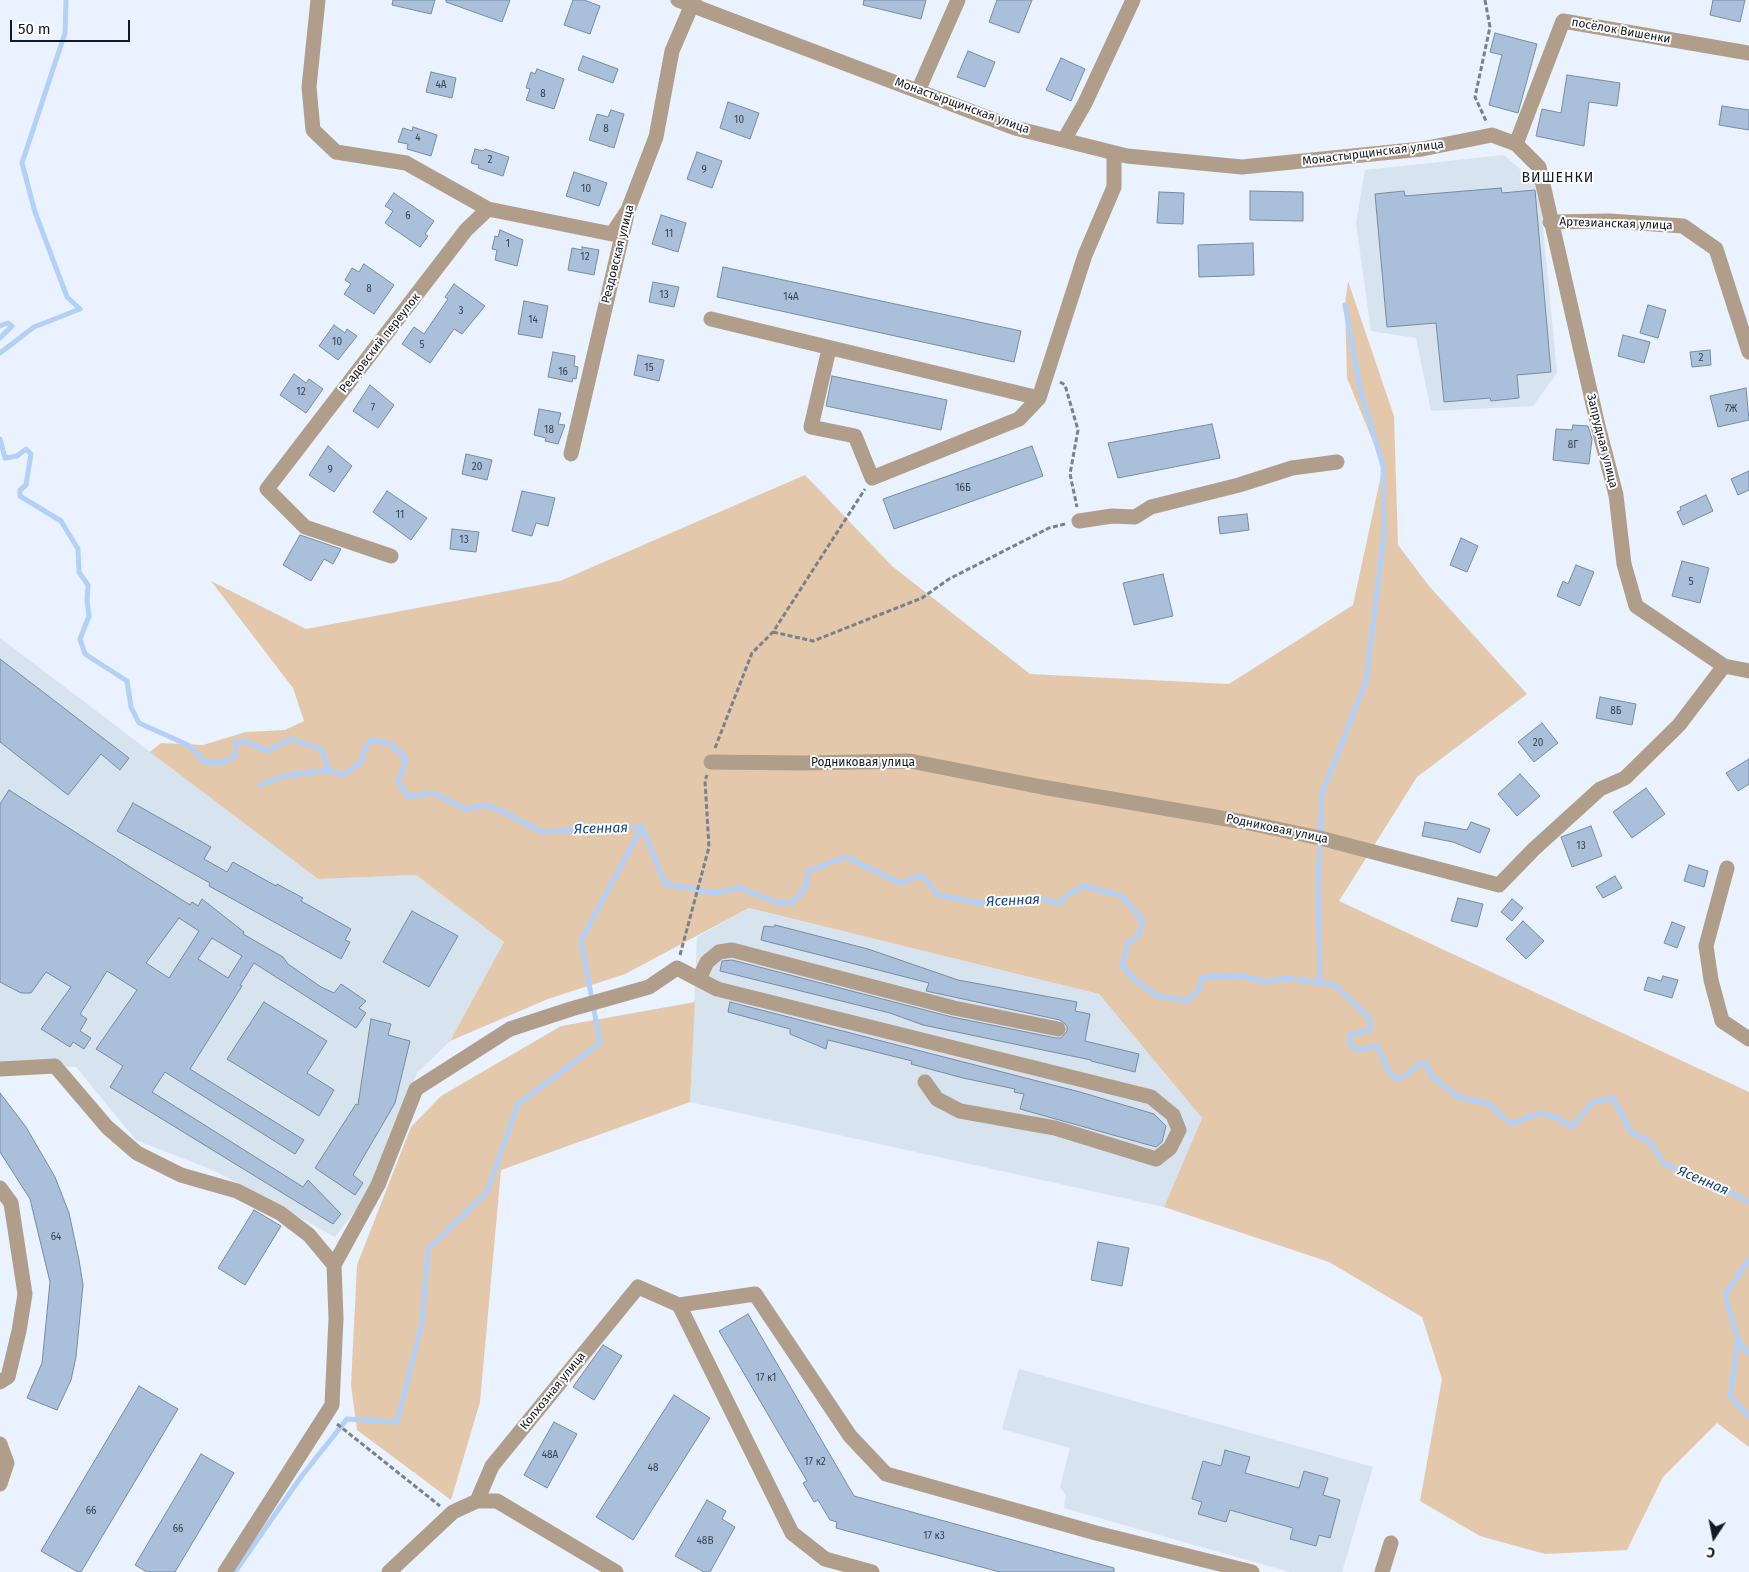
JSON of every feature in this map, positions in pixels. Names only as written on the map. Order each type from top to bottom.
[{"type":"street","points":[[318,0],[309,87],[313,130],[336,152],[406,163],[488,209],[612,234],[628,210]]},
{"type":"street","name":"Монастырщинская улица","points":[[678,0],[693,2],[1015,128],[1114,153],[1242,167],[1422,149],[1492,135]]},
{"type":"street","points":[[918,91],[958,0]]},
{"type":"street","points":[[1064,140],[1085,103],[1133,0]]},
{"type":"street","name":"Реадовская улица","points":[[571,454],[628,210],[656,137],[672,51],[693,2]]},
{"type":"street","name":"посёлок Вишенки","points":[[1516,144],[1563,21],[1749,53]]},
{"type":"street","points":[[1492,135],[1516,144]]},
{"type":"street","name":"Запрудная улица","points":[[1516,144],[1539,167],[1550,222],[1616,495],[1624,564],[1636,606],[1724,666]]},
{"type":"street","points":[[830,349],[812,427],[855,436],[872,478],[1019,419],[1039,398],[1047,377],[1085,255],[1114,187],[1114,153]]},
{"type":"street","name":"Реадовский переулок","points":[[391,556],[305,527],[267,489],[466,230],[488,209]]},
{"type":"street","name":"Артезианская улица","points":[[1550,222],[1609,221],[1683,226],[1716,250],[1749,352]]},
{"type":"street","points":[[710,319],[1039,398]]},
{"type":"street","points":[[1079,521],[1112,516],[1135,517],[1151,507],[1239,485],[1292,468],[1337,462]]},
{"type":"street","points":[[1724,666],[1749,671]]},
{"type":"street","name":"Родниковая улица","points":[[711,762],[910,761],[1042,787],[1244,822],[1320,838],[1499,885],[1534,849],[1600,789],[1625,778],[1680,725],[1724,666]]},
{"type":"street","points":[[1727,868],[1706,946],[1711,980],[1722,1021],[1749,1039]]},
{"type":"street","points":[[699,979],[708,962],[719,952],[732,950],[954,1008],[1058,1029]]},
{"type":"street","points":[[225,1572],[332,1405],[336,1318],[334,1265],[378,1186],[416,1090],[510,1029],[649,987],[677,968],[717,989],[1151,1097],[1173,1115],[1179,1130],[1170,1148],[1156,1159],[1055,1128],[960,1110],[937,1099],[925,1082]]},
{"type":"street","points":[[0,1069],[55,1066],[107,1127],[137,1153],[181,1175],[237,1191],[280,1213],[309,1235],[334,1265]]},
{"type":"street","points":[[0,1188],[11,1203],[25,1294],[19,1331],[8,1376],[0,1382]]},
{"type":"street","name":"Колхозная улица","points":[[477,1501],[492,1466],[638,1287],[679,1304]]},
{"type":"street","points":[[872,1572],[825,1559],[792,1533],[679,1304],[755,1294],[850,1436],[886,1474],[1096,1533],[1252,1572]]},
{"type":"street","points":[[0,1444],[7,1463],[0,1484]]},
{"type":"street","points":[[389,1572],[450,1514],[477,1501],[498,1501],[616,1572]]},
{"type":"street","points":[[1382,1572],[1391,1543]]},
{"type":"path","points":[[1485,0],[1490,27],[1476,97],[1492,135]]},
{"type":"path","points":[[773,632],[813,641],[922,598],[949,579],[1049,528],[1079,521],[1070,474],[1078,430],[1065,385],[1047,377]]},
{"type":"path","points":[[677,968],[709,847],[705,781],[752,653],[773,632],[872,478]]},
{"type":"path","points":[[332,1420],[450,1514]]},
{"type":"shaded area","points":[[1504,155],[1539,186],[1557,373],[1533,406],[1431,411],[1416,338],[1371,331],[1356,223],[1365,170]]},
{"type":"shaded area","points":[[1348,281],[1394,416],[1398,545],[1429,586],[1527,694],[1417,777],[1339,901],[1749,1092],[1749,1447],[1717,1423],[1663,1477],[1627,1550],[1545,1554],[1480,1536],[1420,1501],[1442,1379],[1422,1317],[1329,1262],[1164,1207],[1202,1118],[1099,994],[749,908],[625,974],[548,999],[450,1041],[504,942],[416,875],[318,879],[150,752],[161,743],[203,745],[246,732],[285,730],[304,721],[293,688],[211,581],[306,629],[560,581],[805,475],[892,566],[1030,674],[1229,684],[1353,605],[1383,466],[1347,378],[1345,305]]},
{"type":"shaded area","points":[[0,638],[318,879],[416,875],[504,942],[450,1041],[417,1073],[364,1199],[335,1237],[215,1171],[136,1140],[76,1067],[0,1062]]},
{"type":"shaded area","points":[[749,908],[1099,994],[1202,1118],[1164,1207],[690,1102],[697,937]]},
{"type":"shaded area","points":[[695,1002],[690,1102],[501,1170],[480,1402],[451,1500],[357,1430],[351,1385],[357,1265],[411,1127],[441,1096],[561,1026]]},
{"type":"shaded area","points":[[1019,1369],[1373,1467],[1342,1572],[1290,1572],[1064,1508],[1066,1495],[1060,1487],[1070,1448],[1002,1429]]},
{"type":"building","points":[[393,0],[435,0],[431,14],[392,5]]},
{"type":"building","points":[[446,0],[510,0],[502,22],[446,2]]},
{"type":"building","points":[[573,0],[584,0],[600,6],[590,34],[564,25]]},
{"type":"building","points":[[864,0],[926,0],[921,19],[863,5]]},
{"type":"building","points":[[997,0],[1032,0],[1019,33],[989,22]]},
{"type":"building","points":[[1713,0],[1745,0],[1740,22],[1710,15]]},
{"type":"building","points":[[1495,33],[1537,44],[1518,113],[1489,105],[1502,55],[1490,52]]},
{"type":"building","points":[[968,51],[995,62],[985,87],[957,77]]},
{"type":"building","points":[[583,56],[618,69],[613,83],[578,70]]},
{"type":"building","points":[[1061,58],[1085,69],[1071,101],[1046,90]]},
{"type":"building","points":[[537,69],[564,79],[554,109],[526,100],[530,89],[526,88],[531,72],[535,74]]},
{"type":"building","points":[[431,72],[456,78],[452,98],[426,92]]},
{"type":"building","points":[[1567,75],[1620,83],[1617,106],[1589,102],[1584,146],[1536,136],[1542,109],[1561,113]]},
{"type":"building","points":[[728,102],[759,113],[750,139],[720,128]]},
{"type":"building","points":[[1722,106],[1749,110],[1749,130],[1719,125]]},
{"type":"building","points":[[611,110],[624,114],[614,148],[589,140],[597,114],[608,117]]},
{"type":"building","points":[[413,127],[437,135],[431,156],[407,149],[408,144],[398,142],[403,128],[412,131]]},
{"type":"building","points":[[475,149],[483,151],[485,149],[509,157],[503,176],[478,168],[479,165],[471,163]]},
{"type":"building","points":[[697,152],[722,161],[712,188],[687,179]]},
{"type":"building","points":[[574,172],[607,183],[599,206],[566,196]]},
{"type":"building","points":[[1501,188],[1502,193],[1535,190],[1551,372],[1517,375],[1519,398],[1491,401],[1490,398],[1444,402],[1436,323],[1387,327],[1375,194],[1404,191],[1405,196]]},
{"type":"building","points":[[1250,191],[1303,192],[1303,221],[1250,220]]},
{"type":"building","points":[[1159,192],[1184,193],[1183,224],[1157,223]]},
{"type":"building","points":[[394,193],[434,221],[425,234],[428,236],[420,247],[385,223],[393,211],[385,206]]},
{"type":"building","points":[[661,215],[686,223],[678,252],[652,244]]},
{"type":"building","points":[[500,230],[523,240],[517,266],[495,260],[497,250],[492,249],[495,236],[498,237]]},
{"type":"building","points":[[1253,243],[1254,275],[1199,277],[1198,245]]},
{"type":"building","points":[[582,247],[599,250],[594,275],[568,270],[572,248],[582,250]]},
{"type":"building","points":[[364,264],[394,285],[374,314],[344,294],[351,284],[345,280],[352,268],[359,272]]},
{"type":"building","points":[[723,267],[1021,331],[1014,362],[717,297]]},
{"type":"building","points":[[653,282],[679,287],[674,307],[649,302]]},
{"type":"building","points":[[454,284],[485,306],[462,334],[454,329],[430,363],[402,344],[414,327],[424,334],[448,299],[445,297]]},
{"type":"building","points":[[524,301],[548,306],[542,338],[518,334]]},
{"type":"building","points":[[1648,305],[1666,310],[1658,338],[1640,333]]},
{"type":"building","points":[[334,325],[345,333],[347,329],[357,336],[338,360],[319,346]]},
{"type":"building","points":[[1623,335],[1650,342],[1644,363],[1618,356]]},
{"type":"building","points":[[1710,350],[1711,365],[1692,367],[1690,352]]},
{"type":"building","points":[[553,352],[575,356],[574,366],[578,367],[576,379],[573,378],[572,382],[548,377]]},
{"type":"building","points":[[638,355],[664,360],[659,381],[634,375]]},
{"type":"building","points":[[294,374],[306,383],[309,379],[323,389],[306,413],[280,395]]},
{"type":"building","points":[[832,376],[947,400],[941,430],[826,406]]},
{"type":"building","points":[[370,385],[394,405],[378,428],[353,411]]},
{"type":"building","points":[[1746,388],[1749,420],[1718,427],[1710,396]]},
{"type":"building","points":[[539,409],[561,413],[558,424],[565,425],[558,444],[545,441],[546,438],[534,435]]},
{"type":"building","points":[[1212,424],[1220,458],[1118,478],[1108,443]]},
{"type":"building","points":[[1573,425],[1588,426],[1592,439],[1589,464],[1553,460],[1556,429],[1572,430]]},
{"type":"building","points":[[328,446],[352,466],[334,492],[309,475]]},
{"type":"building","points":[[1032,446],[1043,476],[894,529],[883,499]]},
{"type":"building","points":[[466,454],[492,460],[487,480],[462,474]]},
{"type":"building","points":[[1749,471],[1749,490],[1738,495],[1731,479]]},
{"type":"building","points":[[387,491],[427,518],[411,540],[373,512]]},
{"type":"building","points":[[522,491],[555,498],[548,526],[536,523],[532,536],[512,531]]},
{"type":"building","points":[[1706,495],[1713,511],[1683,525],[1677,512],[1681,510],[1680,507]]},
{"type":"building","points":[[1247,514],[1249,530],[1220,534],[1218,517]]},
{"type":"building","points":[[452,529],[479,532],[476,552],[450,549]]},
{"type":"building","points":[[300,535],[341,549],[333,564],[324,559],[311,581],[283,565]]},
{"type":"building","points":[[1461,538],[1478,546],[1467,572],[1450,565]]},
{"type":"building","points":[[1682,561],[1709,568],[1700,603],[1672,596]]},
{"type":"building","points":[[1576,565],[1594,572],[1580,606],[1557,596],[1563,581],[1568,584]]},
{"type":"building","points":[[1163,574],[1173,616],[1134,625],[1123,583]]},
{"type":"building","points":[[0,659],[129,758],[120,770],[101,754],[68,795],[0,742]]},
{"type":"building","points":[[1600,697],[1636,704],[1632,725],[1596,718]]},
{"type":"building","points":[[1542,723],[1558,743],[1534,762],[1518,742]]},
{"type":"building","points":[[1749,759],[1749,784],[1738,791],[1726,773]]},
{"type":"building","points":[[1520,774],[1540,796],[1517,816],[1498,794]]},
{"type":"building","points":[[1646,788],[1665,814],[1632,838],[1613,812]]},
{"type":"building","points":[[9,790],[190,905],[192,902],[198,906],[202,899],[244,932],[243,934],[283,957],[288,964],[321,987],[334,993],[341,984],[366,1001],[359,1008],[366,1013],[356,1028],[254,963],[240,985],[242,986],[190,1069],[304,1140],[295,1154],[165,1072],[152,1092],[303,1187],[308,1180],[341,1214],[333,1224],[110,1087],[123,1066],[96,1049],[137,990],[107,971],[80,1014],[87,1019],[80,1031],[91,1038],[84,1049],[73,1042],[70,1047],[41,1029],[71,987],[46,972],[31,993],[21,993],[0,982],[0,804]],"holes":[[[179,918],[199,931],[169,978],[146,963]],[[212,938],[242,956],[228,978],[198,959]]]},
{"type":"building","points":[[133,803],[211,847],[204,859],[227,872],[233,862],[276,886],[277,884],[303,898],[301,901],[351,929],[345,940],[350,942],[341,959],[209,886],[210,883],[117,831]]},
{"type":"building","points":[[1425,822],[1467,830],[1471,822],[1490,829],[1480,853],[1453,842],[1422,836]]},
{"type":"building","points":[[1591,826],[1602,856],[1572,867],[1561,837]]},
{"type":"building","points":[[1689,865],[1708,871],[1704,887],[1684,881]]},
{"type":"building","points":[[1615,876],[1622,888],[1603,898],[1596,887]]},
{"type":"building","points":[[1458,898],[1483,904],[1477,927],[1451,921]]},
{"type":"building","points":[[1512,899],[1523,908],[1512,921],[1501,912]]},
{"type":"building","points":[[412,911],[458,936],[429,987],[383,962]]},
{"type":"building","points":[[1523,921],[1544,941],[1526,959],[1506,939]]},
{"type":"building","points":[[1672,922],[1685,927],[1677,948],[1664,943]]},
{"type":"building","points":[[775,925],[868,949],[958,980],[1077,1002],[1075,1011],[1090,1014],[1085,1041],[1139,1054],[1135,1072],[1091,1060],[923,1025],[890,1013],[720,971],[722,961],[732,960],[952,1017],[1056,1038],[1061,1038],[1067,1031],[1067,1026],[1060,1020],[926,991],[929,983],[761,940],[764,926],[774,927]]},
{"type":"building","points":[[1663,976],[1678,980],[1672,998],[1644,990],[1648,977],[1661,981]]},
{"type":"building","points":[[264,1002],[327,1041],[307,1073],[334,1090],[319,1116],[227,1059]]},
{"type":"building","points":[[730,1002],[1080,1092],[1154,1114],[1166,1126],[1162,1142],[1156,1147],[1020,1109],[1024,1094],[1014,1092],[1015,1089],[963,1078],[911,1064],[912,1061],[828,1040],[826,1049],[790,1034],[790,1029],[728,1012]]},
{"type":"building","points":[[371,1019],[391,1024],[388,1035],[410,1041],[395,1103],[353,1175],[363,1183],[355,1195],[315,1168],[356,1104],[358,1105]]},
{"type":"building","points":[[0,1093],[26,1127],[55,1177],[69,1213],[79,1260],[83,1285],[76,1357],[71,1380],[57,1410],[27,1398],[42,1363],[50,1282],[30,1199],[0,1152]]},
{"type":"building","points":[[254,1210],[281,1226],[245,1285],[218,1268]]},
{"type":"building","points":[[1098,1242],[1129,1248],[1122,1286],[1091,1280]]},
{"type":"building","points":[[748,1314],[854,1496],[1114,1568],[1114,1572],[1000,1572],[836,1528],[837,1522],[830,1520],[818,1500],[814,1502],[803,1483],[807,1481],[719,1331]]},
{"type":"building","points":[[603,1345],[622,1356],[594,1400],[573,1387]]},
{"type":"building","points":[[139,1386],[178,1409],[81,1572],[78,1572],[41,1551]]},
{"type":"building","points":[[674,1395],[710,1418],[633,1540],[596,1517]]},
{"type":"building","points":[[554,1422],[577,1434],[547,1488],[524,1475]]},
{"type":"building","points":[[1225,1450],[1250,1457],[1245,1473],[1299,1488],[1304,1471],[1328,1478],[1323,1495],[1340,1500],[1330,1538],[1319,1535],[1316,1546],[1290,1539],[1293,1528],[1230,1510],[1226,1522],[1198,1514],[1202,1502],[1192,1499],[1203,1461],[1221,1466]]},
{"type":"building","points":[[201,1454],[234,1473],[175,1572],[147,1572],[135,1565]]},
{"type":"building","points":[[707,1500],[726,1511],[722,1519],[735,1527],[710,1572],[704,1572],[675,1556]]},
{"type":"waterway","points":[[0,353],[34,327],[80,309],[67,297],[35,212],[22,163],[65,33],[66,0]]},
{"type":"waterway","points":[[1320,983],[1318,886],[1322,794],[1366,681],[1384,534],[1383,466],[1360,389],[1345,305]]},
{"type":"waterway","name":"Ясенная","points":[[0,326],[8,323],[12,326],[0,338]]},
{"type":"waterway","name":"Ясенная","points":[[0,439],[5,458],[17,456],[26,449],[31,454],[26,485],[20,490],[20,496],[61,521],[78,549],[79,572],[88,585],[87,601],[89,616],[80,639],[85,654],[127,681],[131,707],[139,723],[188,745],[206,763],[225,762],[236,755],[235,743],[245,741],[267,751],[291,739],[321,749],[329,770],[343,775],[361,762],[365,749],[372,740],[391,744],[406,759],[398,782],[409,797],[432,793],[466,809],[484,805],[499,810],[542,832],[642,827],[665,884],[715,893],[740,888],[776,902],[792,903],[806,887],[808,871],[846,857],[900,883],[922,875],[938,895],[979,903],[1041,898],[1058,904],[1069,894],[1083,886],[1122,896],[1143,921],[1138,936],[1128,943],[1122,965],[1134,979],[1157,996],[1187,1001],[1198,991],[1202,977],[1242,976],[1267,982],[1285,978],[1335,985],[1370,1019],[1370,1030],[1350,1035],[1350,1045],[1358,1050],[1377,1046],[1390,1074],[1397,1079],[1407,1075],[1419,1064],[1425,1063],[1432,1076],[1458,1097],[1489,1104],[1510,1124],[1541,1113],[1557,1118],[1572,1127],[1593,1102],[1613,1098],[1631,1132],[1650,1142],[1664,1164],[1710,1182],[1749,1202]]},
{"type":"waterway","points":[[260,785],[284,776],[329,770]]},
{"type":"waterway","points":[[235,1572],[301,1477],[347,1419],[397,1422],[422,1323],[428,1249],[487,1192],[518,1104],[600,1043],[581,940],[642,827]]},
{"type":"waterway","name":"Ясенная","points":[[1749,1259],[1725,1295],[1738,1340],[1749,1354]]},
{"type":"waterway","points":[[1738,1340],[1730,1396],[1749,1417]]},
{"type":"district","name":"ВИШЕНКИ","points":[[1558,178]]}]
